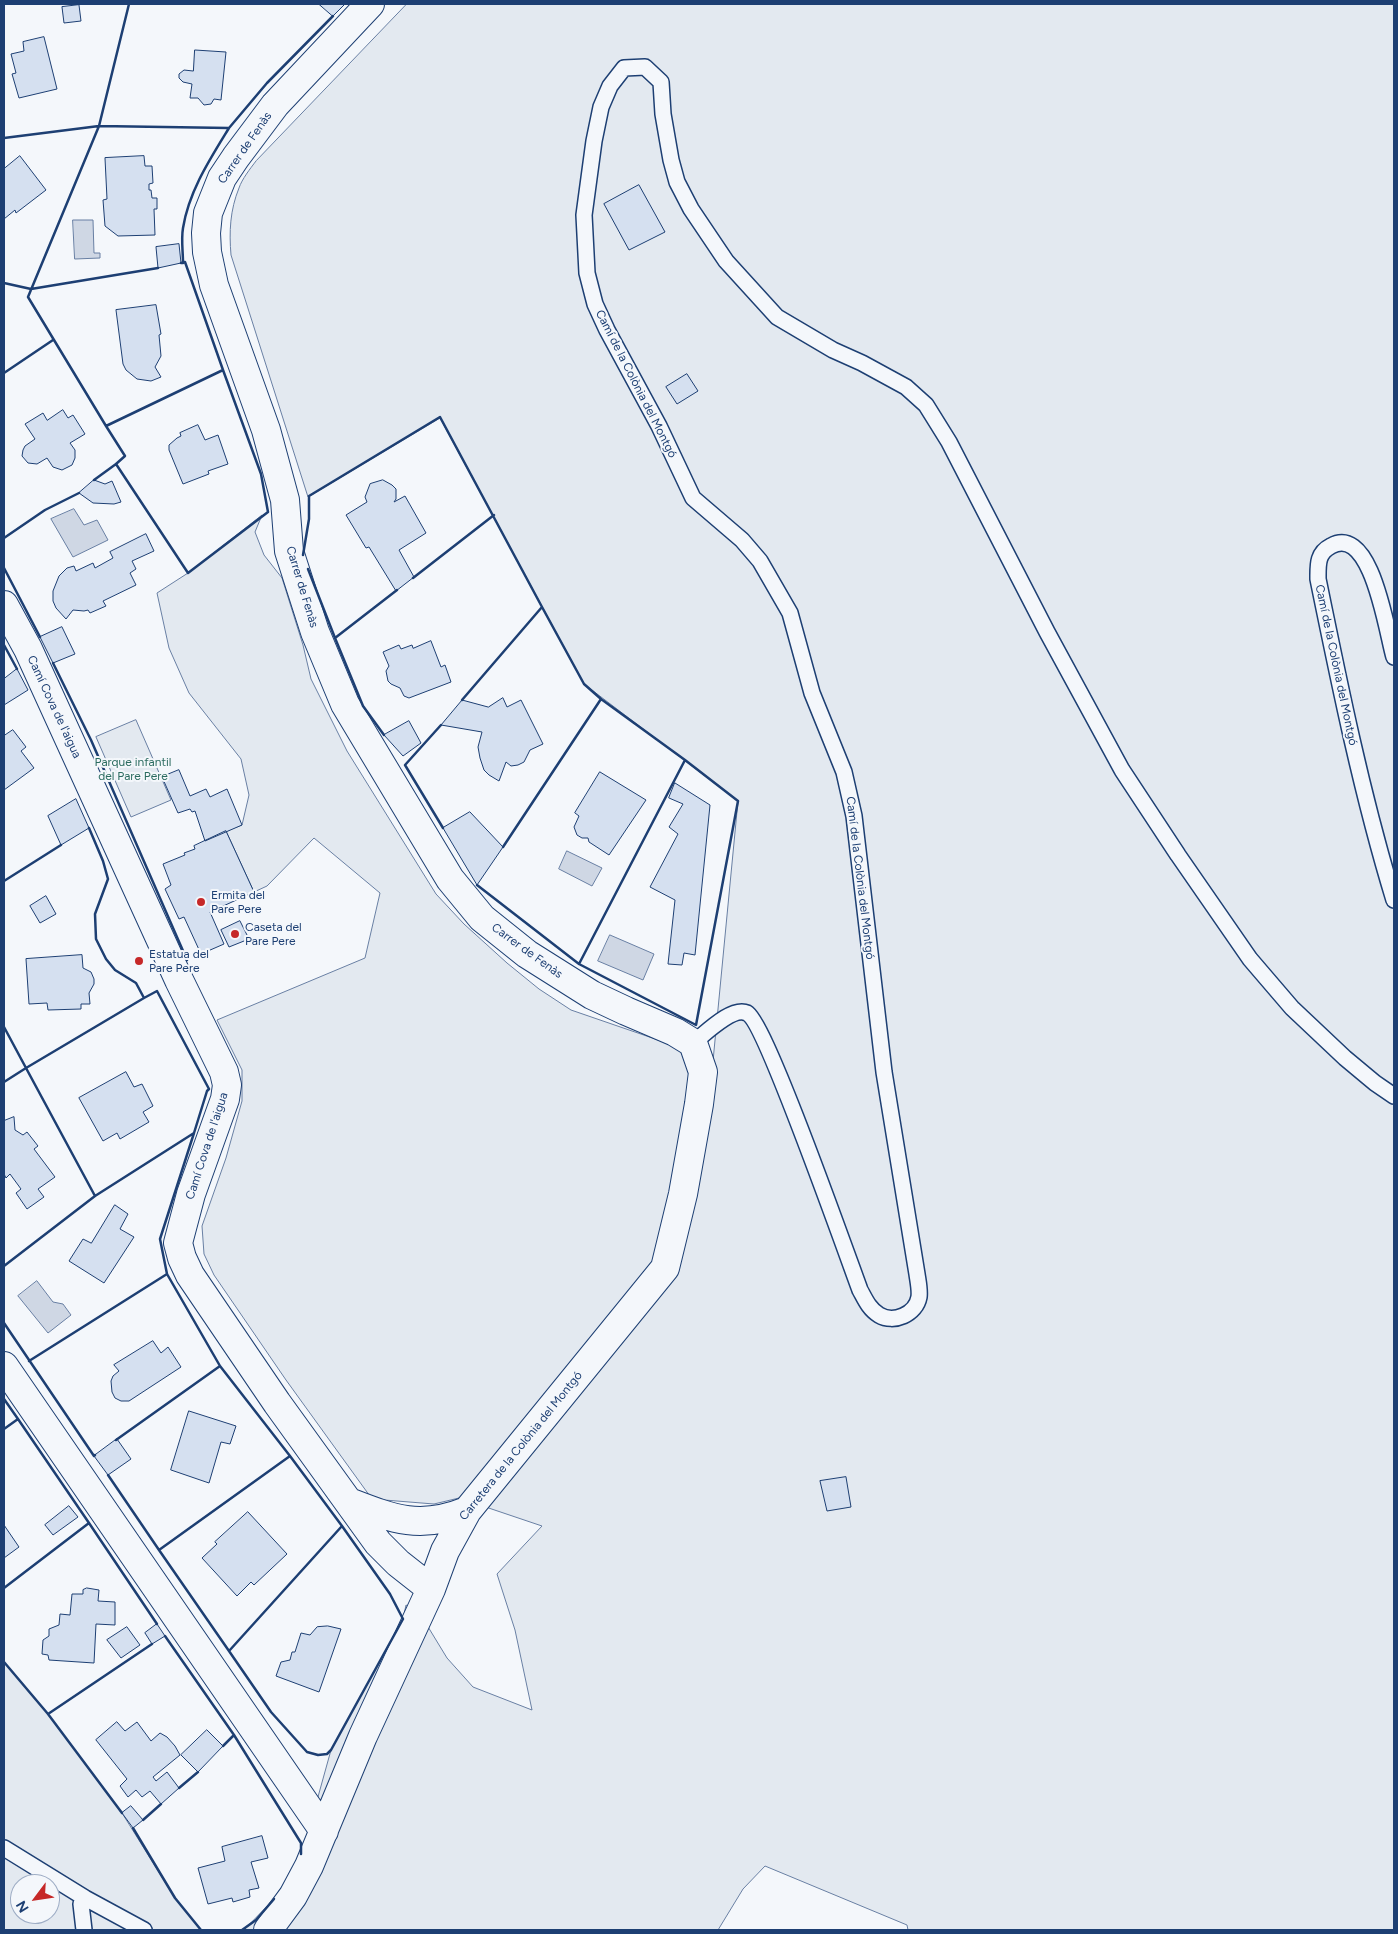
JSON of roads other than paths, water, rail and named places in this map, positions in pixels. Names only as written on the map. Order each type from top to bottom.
[{"type":"street","name":"Carrer de Fenàs","points":[[370,4],[275,105],[222,178],[208,213],[207,252],[214,285],[266,430],[285,500],[289,551],[301,593],[345,704],[450,879],[482,918],[504,938],[553,972],[592,995],[675,1032],[694,1043]]},
{"type":"street","name":"Camí Cova de l'aigua","points":[[4,605],[28,649],[167,954],[224,1072],[227,1084],[225,1099],[182,1224],[178,1243],[182,1258],[190,1275],[266,1387],[378,1543],[432,1589]]},
{"type":"street","name":"Carretera de la Colònia del Montgó","points":[[268,1930],[293,1896],[309,1866],[363,1736],[432,1589],[445,1551],[467,1511],[665,1268],[683,1194],[699,1104],[703,1072],[694,1043]]},
{"type":"street","points":[[4,1366],[324,1831]]},
{"type":"street","points":[[349,1502],[392,1518],[415,1522],[451,1518],[467,1511]]},
{"type":"lane","name":"Camí de la Colònia del Montgó","points":[[694,1043],[729,1015],[738,1011],[748,1014],[754,1019],[762,1033],[788,1098],[860,1290],[869,1306],[880,1316],[900,1317],[909,1313],[915,1307],[919,1296],[917,1274],[884,1072],[854,816],[844,772],[812,693],[790,613],[764,568],[745,544],[693,498],[659,426],[607,330],[595,304],[587,273],[584,215],[594,141],[601,107],[610,86],[617,76],[624,68],[634,66],[645,67],[661,82],[671,160],[677,182],[690,209],[726,261],[777,317],[833,350],[862,363],[906,387],[926,405],[949,442],[1047,632],[1122,770],[1178,855],[1250,959],[1292,1008],[1344,1058],[1375,1084],[1394,1096]]},
{"type":"lane","name":"Camí de la Colònia del Montgó","points":[[1394,657],[1380,598],[1368,564],[1349,543],[1336,543],[1326,549],[1318,560],[1318,579],[1365,792],[1380,854],[1394,900]]},
{"type":"lane","points":[[4,1848],[85,1898],[144,1930]]},
{"type":"lane","points":[[84,1930],[81,1904],[85,1898]]},
{"type":"place","name":"Ermita del Pare Pere","points":[[201,902]]},
{"type":"place","name":"Caseta del Pare Pere","points":[[235,934]]},
{"type":"place","name":"Estatua del Pare Pere","points":[[139,961]]},
{"type":"park label","name":"Parque infantil del Pare Pere","points":[[133,769]]}]
